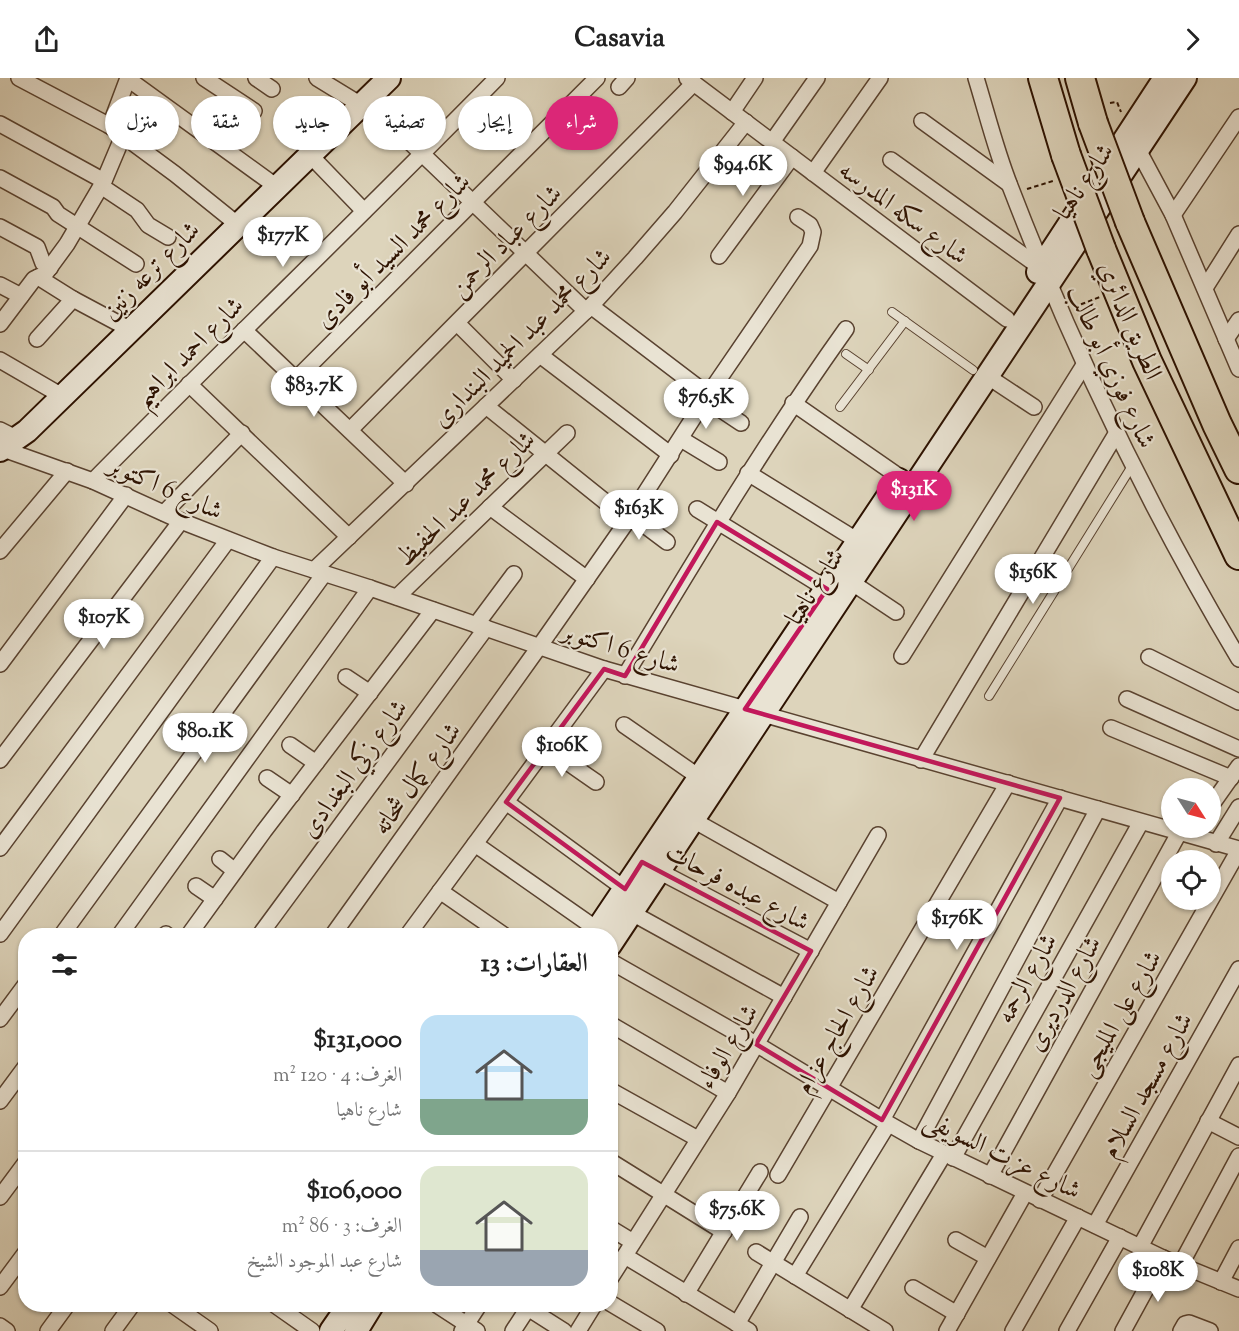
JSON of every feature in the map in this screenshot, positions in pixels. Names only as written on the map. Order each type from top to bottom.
[{"type":"highway","name":"الطريق الدائري","points":[[1043,78],[1066,155],[1101,249],[1152,372],[1239,555]]},
{"type":"highway","name":"الطريق الدائري","points":[[1080,78],[1093,123],[1130,222],[1217,424],[1239,469]]},
{"type":"main road","name":"شارع ترعه زنين","points":[[370,96],[389,78]]},
{"type":"main road","name":"شارع ناهيا","points":[[1134,142],[1165,78]]},
{"type":"main road","name":"شارع ناهيا","points":[[606,928],[625,889],[651,867],[693,820],[754,711],[858,541],[884,517],[1044,273],[1134,142],[1185,78]]},
{"type":"main road","name":"شارع ترعه زنين","points":[[5,442],[62,396],[363,103]]},
{"type":"main road","name":"شارع ناهيا","points":[[613,928],[632,913],[651,867],[699,777],[754,711],[851,582],[901,478],[980,373],[1007,319],[1044,273]]},
{"type":"main road","points":[[332,1331],[344,1312]]},
{"type":"main road","points":[[356,1331],[368,1312]]},
{"type":"street","points":[[19,78],[105,123]]},
{"type":"street","points":[[121,96],[128,78],[277,187]]},
{"type":"street","points":[[204,78],[231,96]]},
{"type":"street","points":[[256,78],[272,89]]},
{"type":"street","points":[[317,78],[363,101]]},
{"type":"street","name":"شارع احمد ابراهيم","points":[[93,481],[496,78]]},
{"type":"street","name":"شارع محمد السيد أبو فادى","points":[[296,378],[597,78]]},
{"type":"street","points":[[732,112],[755,78]]},
{"type":"street","points":[[772,142],[817,78]]},
{"type":"street","points":[[813,173],[880,78]]},
{"type":"street","name":"شارع فوزي أبو طالب","points":[[976,78],[1009,184],[1060,312],[1084,365],[1132,466],[1238,656]]},
{"type":"street","name":"شارع سكه المدرسه","points":[[690,81],[1007,319]]},
{"type":"street","name":"شارع عباد الرحمن","points":[[350,430],[526,253],[690,81]]},
{"type":"street","points":[[1173,215],[1239,117]]},
{"type":"street","points":[[922,121],[1009,184]]},
{"type":"street","name":"شارع محمد عبد الحميد البندارى","points":[[67,928],[319,572],[349,537],[588,308],[675,212],[746,122]]},
{"type":"street","points":[[0,124],[103,183],[133,207],[148,225],[168,237]]},
{"type":"street","points":[[1134,142],[1173,215],[1239,369]]},
{"type":"street","points":[[0,324],[79,226],[103,183],[117,150]]},
{"type":"street","points":[[142,150],[237,224]]},
{"type":"street","points":[[420,150],[526,253],[588,308],[741,423]]},
{"type":"street","points":[[310,155],[364,211]]},
{"type":"street","points":[[719,256],[792,157]]},
{"type":"street","points":[[891,160],[1044,273]]},
{"type":"street","points":[[0,178],[53,207],[57,213],[136,264]]},
{"type":"street","name":"شارع كمال شحاته","points":[[338,928],[587,579],[681,439],[706,397],[810,246],[813,232],[810,225],[798,217]]},
{"type":"street","points":[[0,227],[37,247],[44,272],[73,299],[130,330]]},
{"type":"street","points":[[1205,288],[1239,234]]},
{"type":"street","points":[[0,285],[21,296]]},
{"type":"street","points":[[37,339],[73,299]]},
{"type":"street","points":[[1227,339],[1239,320]]},
{"type":"street","points":[[457,323],[514,380]]},
{"type":"street","points":[[244,330],[405,484]]},
{"type":"street","points":[[625,676],[748,473],[793,403],[846,330]]},
{"type":"street","points":[[540,355],[670,455]]},
{"type":"street","points":[[0,360],[62,396]]},
{"type":"street","points":[[902,656],[1084,365]]},
{"type":"street","points":[[980,373],[1034,407]]},
{"type":"street","points":[[189,384],[349,537]]},
{"type":"street","points":[[793,403],[901,478]]},
{"type":"street","points":[[486,406],[545,454],[629,517],[667,542]]},
{"type":"street","points":[[164,513],[242,433]]},
{"type":"street","name":"شارع محمد عبد الحفيظ","points":[[397,597],[567,433]]},
{"type":"street","points":[[921,760],[1116,434]]},
{"type":"street","points":[[681,439],[719,462]]},
{"type":"street","name":"شارع 6 اكتوبر","points":[[5,442],[181,521],[273,557],[397,597],[625,676],[1161,827]]},
{"type":"street","points":[[0,551],[67,471]]},
{"type":"street","points":[[748,473],[858,541]]},
{"type":"street","points":[[0,664],[126,495]]},
{"type":"street","points":[[490,507],[587,579]]},
{"type":"street","points":[[697,510],[827,589]]},
{"type":"street","points":[[0,759],[181,521]]},
{"type":"street","points":[[0,848],[228,540]]},
{"type":"street","points":[[0,934],[273,557]]},
{"type":"street","name":"شارع زكي البغدادى","points":[[265,928],[481,627],[514,574]]},
{"type":"street","points":[[851,582],[896,612]]},
{"type":"street","points":[[125,928],[370,588]]},
{"type":"street","points":[[194,928],[433,610]]},
{"type":"street","points":[[1149,657],[1239,702]]},
{"type":"street","points":[[416,928],[440,891],[604,669]]},
{"type":"street","points":[[346,677],[370,693]]},
{"type":"street","points":[[1127,699],[1239,749]]},
{"type":"street","points":[[624,725],[699,777]]},
{"type":"street","points":[[1111,728],[1235,772],[1221,792]]},
{"type":"street","points":[[290,745],[316,763]]},
{"type":"street","points":[[546,748],[596,782]]},
{"type":"street","points":[[267,778],[292,795]]},
{"type":"street","name":"شارع الحاج عزام","points":[[778,1175],[1008,783]]},
{"type":"street","points":[[795,1276],[885,1122],[1060,798]]},
{"type":"street","points":[[507,802],[625,889]]},
{"type":"street","points":[[1216,843],[1239,807]]},
{"type":"street","points":[[920,1141],[1098,809]]},
{"type":"street","points":[[693,820],[839,902]]},
{"type":"street","name":"شارع الرحمه","points":[[850,1310],[949,1156],[1141,822]]},
{"type":"street","name":"شارع الوفاء","points":[[618,1267],[728,1093],[878,835]]},
{"type":"street","name":"شارع الدرديرى","points":[[990,1176],[1185,838]]},
{"type":"street","name":"شارع 6 اكتوبر","points":[[1202,838],[1239,850]]},
{"type":"street","points":[[475,844],[589,928]]},
{"type":"street","name":"شارع على المليجى","points":[[1040,1200],[1239,850]]},
{"type":"street","points":[[220,859],[236,871]]},
{"type":"street","name":"شارع عبده فرحات","points":[[651,867],[811,951]]},
{"type":"street","points":[[196,886],[215,899]]},
{"type":"street","points":[[440,891],[493,928]]},
{"type":"street","points":[[632,913],[784,997]]},
{"type":"street","name":"شارع عزت السويفى","points":[[618,966],[920,1141],[1180,1266],[1239,1289]]},
{"type":"street","name":"شارع مسجد السلام","points":[[1095,1225],[1239,969]]},
{"type":"street","points":[[0,1019],[18,995]]},
{"type":"street","points":[[618,1029],[728,1093]]},
{"type":"street","points":[[1140,1247],[1239,1065]]},
{"type":"street","points":[[0,1101],[18,1077]]},
{"type":"street","points":[[618,1094],[698,1139]]},
{"type":"street","points":[[1208,1122],[1239,1137]]},
{"type":"street","points":[[1180,1266],[1239,1156]]},
{"type":"street","points":[[618,1166],[724,1232]]},
{"type":"street","points":[[686,1294],[760,1172]]},
{"type":"street","points":[[0,1197],[18,1173]]},
{"type":"street","points":[[947,1331],[1025,1192]]},
{"type":"street","points":[[625,1256],[743,1328],[773,1262],[800,1217]]},
{"type":"street","points":[[1013,1331],[1078,1217]]},
{"type":"street","points":[[618,1233],[633,1242]]},
{"type":"street","points":[[1067,1331],[1120,1237]]},
{"type":"street","points":[[956,1240],[988,1258]]},
{"type":"street","points":[[1221,1282],[1239,1248]]},
{"type":"street","points":[[756,1252],[850,1310],[862,1325],[885,1331]]},
{"type":"street","points":[[1123,1331],[1163,1258]]},
{"type":"street","points":[[0,1287],[18,1263]]},
{"type":"street","points":[[913,1288],[957,1314]]},
{"type":"street","points":[[618,1308],[657,1331]]},
{"type":"street","points":[[48,1331],[62,1312]]},
{"type":"street","points":[[114,1331],[127,1312]]},
{"type":"street","points":[[183,1312],[210,1331]]},
{"type":"street","points":[[285,1312],[312,1331]]},
{"type":"street","points":[[446,1312],[468,1329],[476,1312]]},
{"type":"street","points":[[513,1331],[522,1312]]},
{"type":"street","points":[[534,1312],[564,1331]]},
{"type":"street","points":[[578,1331],[590,1312]]},
{"type":"street","points":[[1183,1328],[1189,1323],[1210,1331]]},
{"type":"street","points":[[0,1326],[8,1331]]},
{"type":"lane","points":[[892,312],[980,373]]},
{"type":"lane","points":[[840,407],[905,321]]},
{"type":"lane","points":[[846,354],[868,370]]},
{"type":"lane","points":[[989,696],[1132,466]]},
{"type":"path","points":[[1060,312],[1118,290]]},
{"type":"highlighted area","points":[[717,522],[827,589],[745,709],[1060,798],[882,1120],[756,1044],[811,951],[642,862],[625,889],[506,802],[604,669],[625,676]]}]
